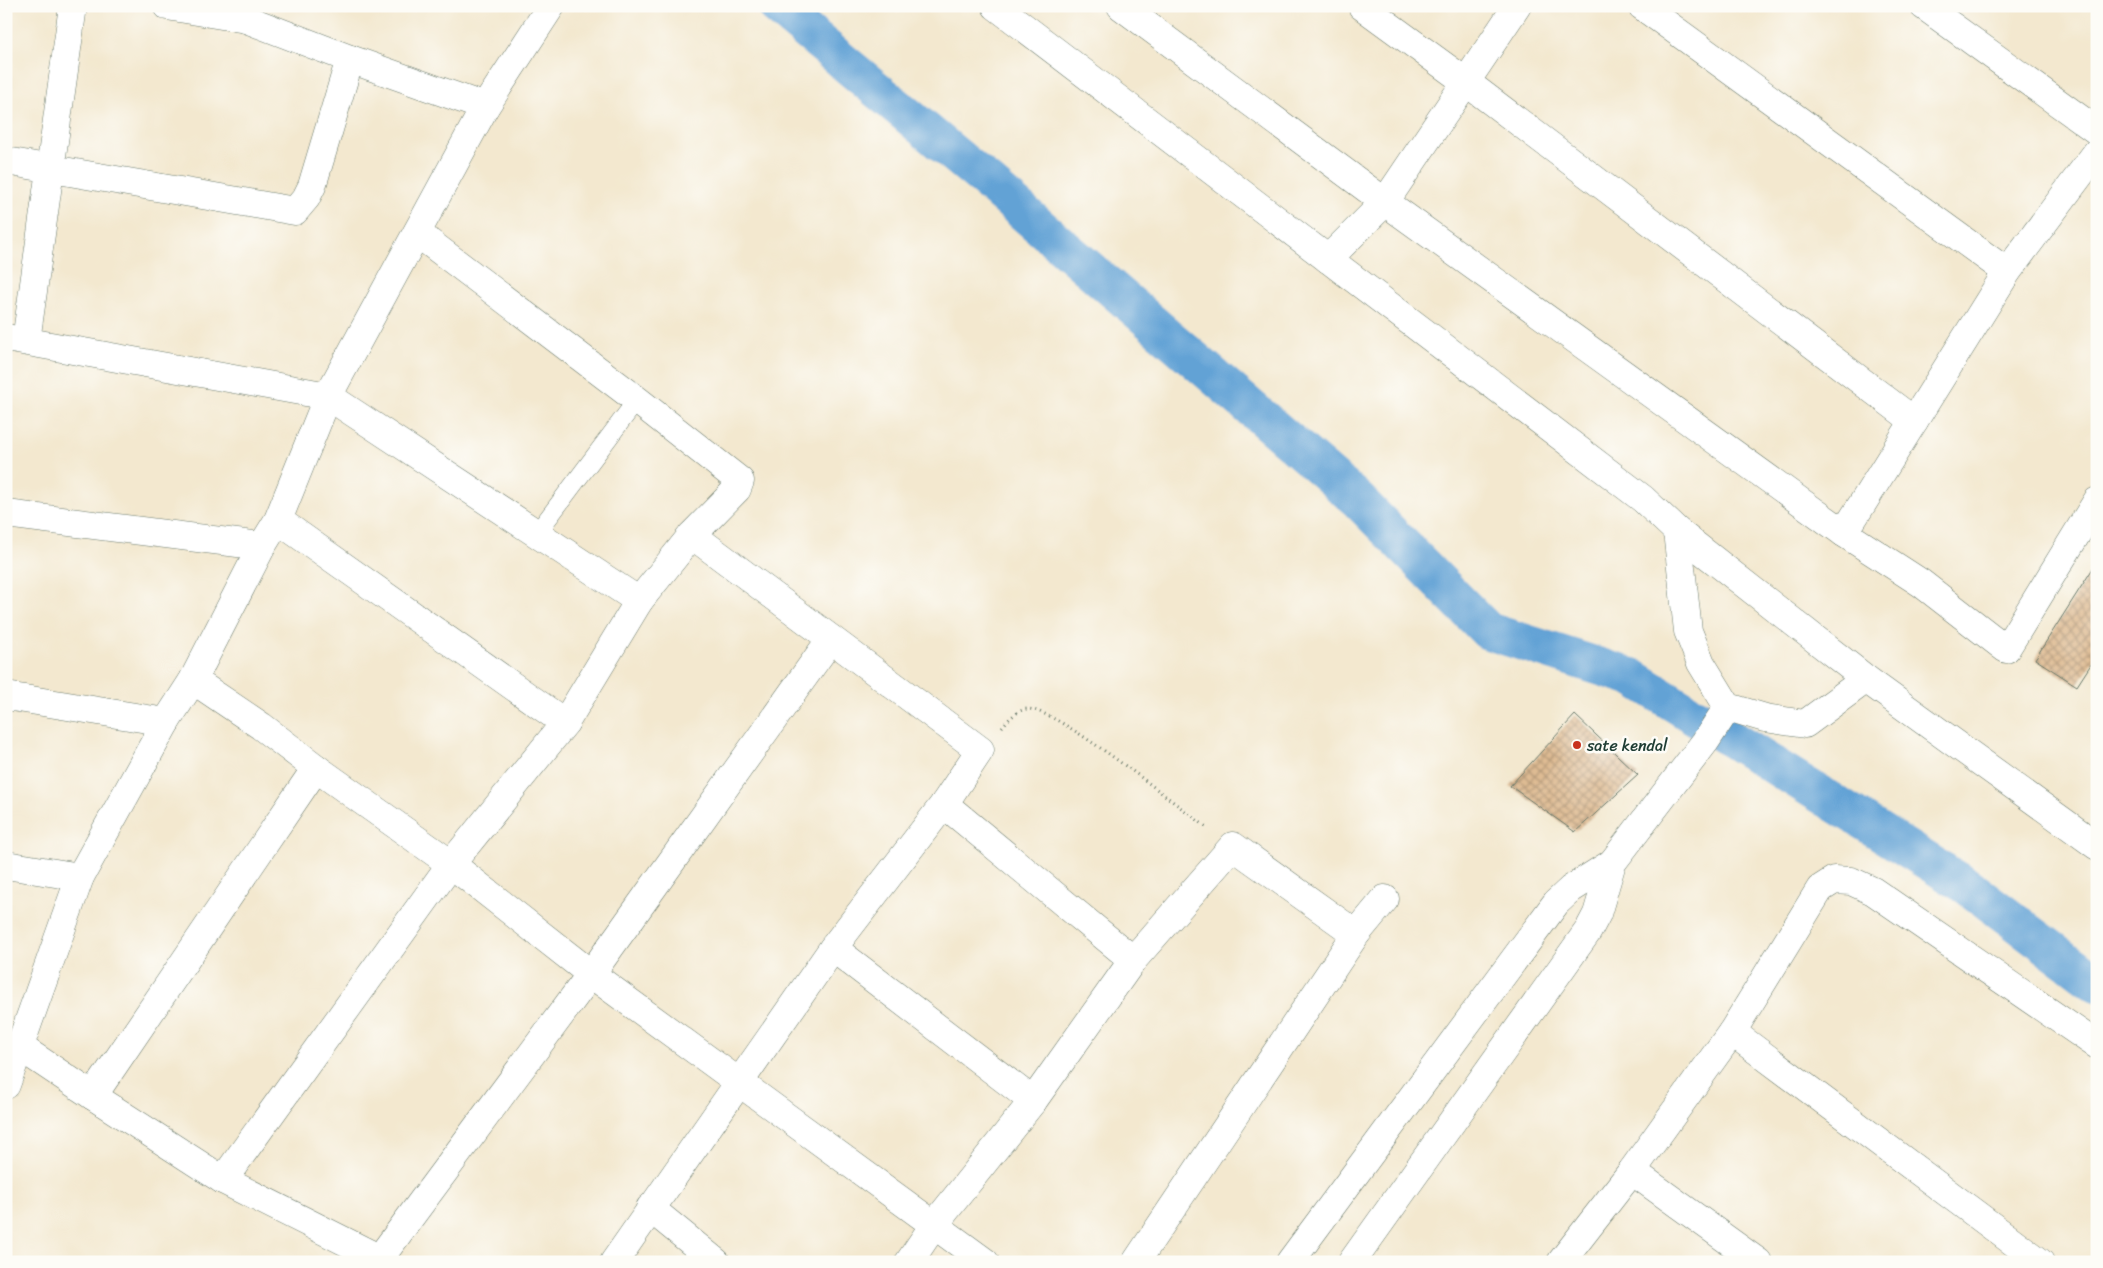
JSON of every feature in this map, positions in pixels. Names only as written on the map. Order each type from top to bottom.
[{"type":"street","points":[[72,6],[49,169],[16,340],[328,396],[639,601]]},
{"type":"street","points":[[167,6],[239,13],[350,59],[485,107]]},
{"type":"street","points":[[6,1085],[13,1046],[80,876],[166,722],[193,680],[262,546],[278,520],[328,396],[485,107],[551,6]]},
{"type":"street","points":[[996,6],[1643,499],[1677,531],[1866,679],[2097,846]]},
{"type":"street","points":[[1121,6],[1385,202],[1844,533],[1921,583],[2006,648],[2097,501]]},
{"type":"street","points":[[1362,6],[1466,82],[1914,421]]},
{"type":"street","points":[[1328,259],[1385,202],[1518,6]]},
{"type":"street","points":[[1642,6],[2006,272]]},
{"type":"street","points":[[1924,6],[2097,131]]},
{"type":"street","points":[[6,161],[295,211],[306,198],[312,186],[350,59]]},
{"type":"street","points":[[1844,533],[2006,272],[2097,152]]},
{"type":"street","points":[[223,1180],[451,864],[565,723],[639,601],[692,535],[737,489],[740,480],[417,232]]},
{"type":"street","points":[[6,514],[262,546]]},
{"type":"street","points":[[278,520],[565,723]]},
{"type":"street","points":[[1677,531],[1688,631],[1701,663],[1718,723]]},
{"type":"street","points":[[614,1262],[833,948],[944,804],[980,750],[692,535]]},
{"type":"street","points":[[13,1046],[223,1180],[381,1260],[591,974],[831,639]]},
{"type":"street","points":[[1290,1262],[1556,904],[1571,889],[1612,863],[1718,723],[1764,718],[1805,724],[1866,679]]},
{"type":"street","points":[[193,680],[261,726],[316,768],[451,864],[591,974],[985,1262]]},
{"type":"street","points":[[6,696],[166,722]]},
{"type":"street","points":[[93,1096],[316,768]]},
{"type":"street","points":[[944,804],[1132,960]]},
{"type":"street","points":[[909,1262],[934,1225],[1033,1101],[1132,960],[1233,846],[1356,934]]},
{"type":"street","points":[[1352,1262],[1588,931],[1597,914],[1612,863]]},
{"type":"street","points":[[6,865],[80,876]]},
{"type":"street","points":[[1561,1262],[1632,1171],[1732,1032],[1820,889],[1834,880],[1851,881],[1873,891],[2097,1045]]},
{"type":"street","points":[[1136,1262],[1356,934],[1385,899]]},
{"type":"street","points":[[833,948],[1033,1101]]},
{"type":"street","points":[[1732,1032],[2028,1258]]},
{"type":"street","points":[[1632,1171],[1758,1262]]},
{"type":"street","points":[[650,1208],[716,1262]]},
{"type":"lane","points":[[537,534],[637,400]]},
{"type":"path","points":[[980,750],[1013,715],[1026,709],[1045,714],[1080,734],[1233,846]]},
{"type":"building","points":[[2097,562],[2097,655],[2077,686],[2035,659]]},
{"type":"building","name":"sate kendal","points":[[1575,715],[1638,775],[1575,832],[1510,786]]},
{"type":"waterway","points":[[776,6],[989,183],[1358,500],[1488,631],[1632,677],[1967,886],[2097,983]]},
{"type":"place","name":"sate kendal","points":[[1577,745]]}]
